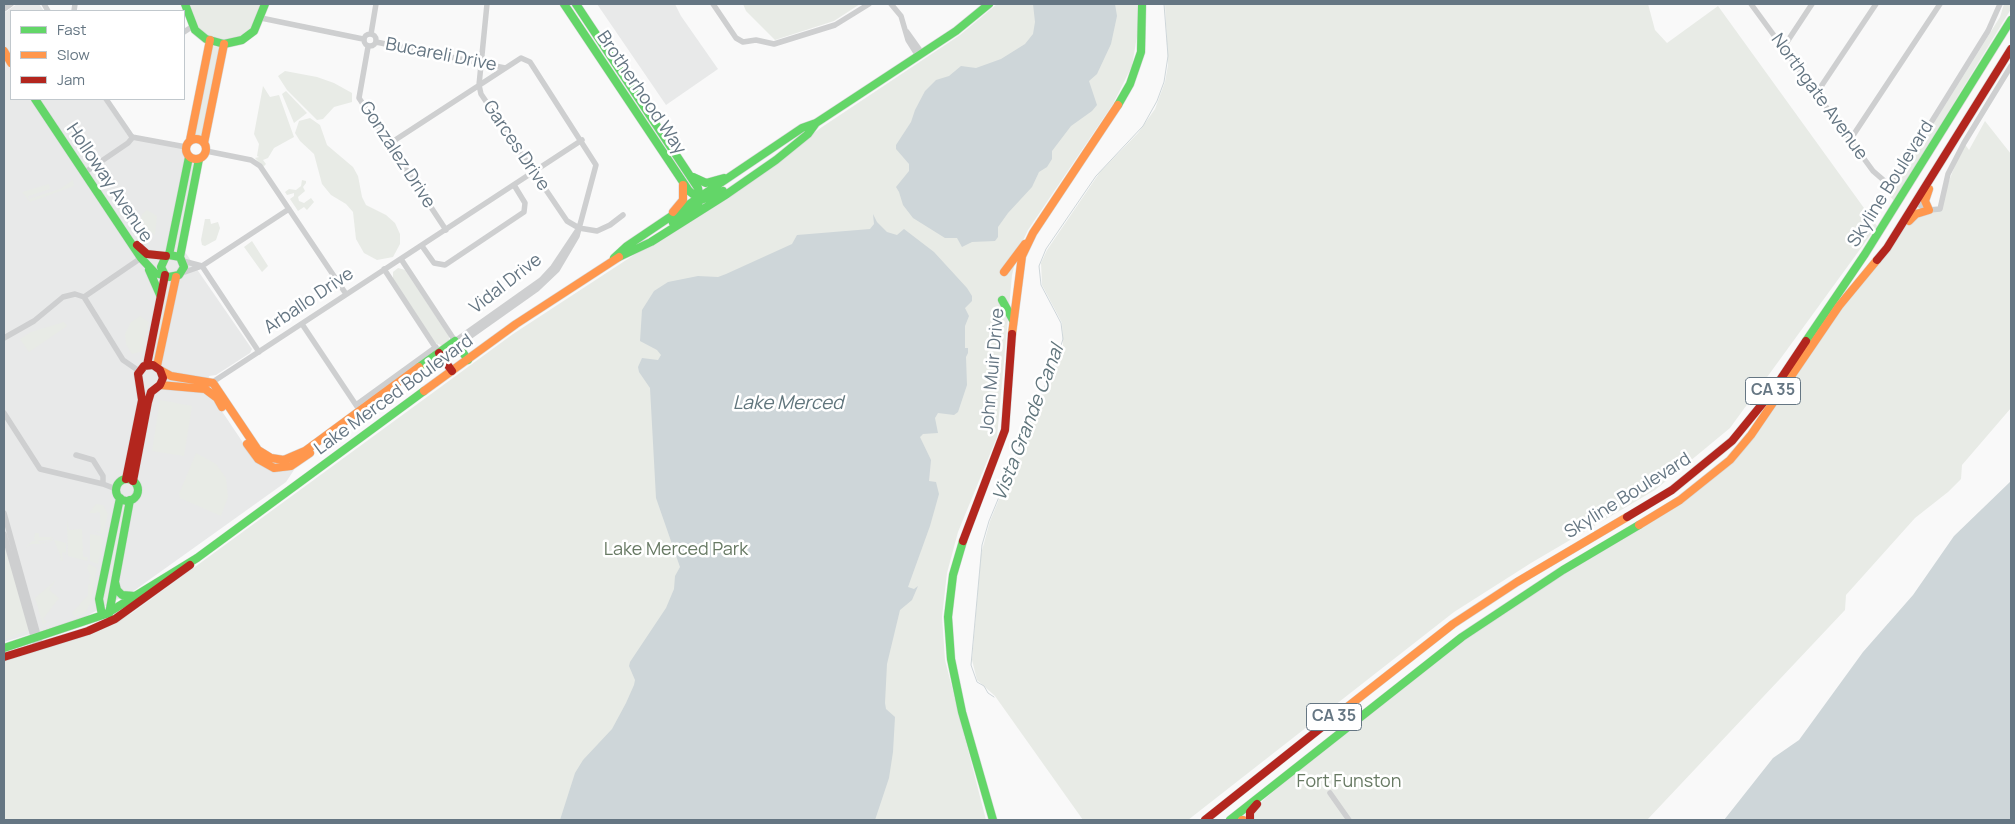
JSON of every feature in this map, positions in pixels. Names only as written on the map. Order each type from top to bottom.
[{"type":"main road","points":[[185,4],[193,26],[210,40],[224,44],[235,42],[248,36],[261,18],[265,4]]},
{"type":"main road","name":"Brotherhood Way","points":[[564,4],[678,174],[699,199]]},
{"type":"main road","name":"Brotherhood Way","points":[[576,4],[686,168]]},
{"type":"main road","name":"Lake Merced Boulevard","points":[[612,260],[626,246],[738,173],[802,128],[816,123],[964,25],[989,4]]},
{"type":"main road","name":"John Muir Drive","points":[[993,820],[956,683],[950,651],[948,617],[953,575],[959,550],[1000,448],[1005,430],[1018,270],[1029,239],[1113,114],[1130,84],[1141,52],[1142,4]]},
{"type":"main road","name":"Skyline Boulevard","points":[[1205,820],[1396,667],[1459,620],[1524,578],[1666,494],[1709,462],[1732,440],[1763,405],[1880,232],[2011,20]]},
{"type":"main road","points":[[130,480],[142,400],[139,371],[147,365],[165,274],[161,267],[168,256],[189,157],[188,144],[210,40]]},
{"type":"main road","points":[[130,480],[148,402],[162,378],[158,368],[179,275],[199,159],[206,151],[204,143],[224,44]]},
{"type":"main road","name":"Skyline Boulevard","points":[[1230,820],[1468,632],[1563,570],[1680,500],[1722,468],[1752,435],[1839,306],[1894,237],[2011,48]]},
{"type":"main road","name":"Holloway Avenue","points":[[36,100],[139,248],[147,254],[181,259]]},
{"type":"main road","name":"Holloway Avenue","points":[[41,100],[146,266],[155,273],[179,275]]},
{"type":"main road","name":"Lake Merced Boulevard","points":[[109,616],[197,558],[520,321],[612,260],[639,248],[734,189],[808,134],[816,123]]},
{"type":"main road","points":[[699,199],[720,193],[808,134]]},
{"type":"main road","points":[[188,144],[198,139],[204,143]]},
{"type":"main road","points":[[189,157],[199,159]]},
{"type":"main road","points":[[1916,203],[1911,196],[1910,189],[1927,157]]},
{"type":"main road","points":[[686,168],[696,179],[706,183],[738,173]]},
{"type":"main road","points":[[639,248],[695,208],[699,199],[696,184],[686,168]]},
{"type":"main road","points":[[649,232],[683,200],[684,188],[678,174]]},
{"type":"main road","points":[[1894,237],[1914,216],[1929,210],[1926,200],[1932,176]]},
{"type":"main road","points":[[1880,232],[1900,205],[1910,201],[1916,203]]},
{"type":"main road","points":[[1004,272],[1010,261],[1029,239]]},
{"type":"main road","points":[[146,266],[158,286],[161,297]]},
{"type":"main road","points":[[1002,300],[1003,305],[1013,320]]},
{"type":"main road","points":[[457,343],[468,360]]},
{"type":"main road","name":"Vidal Drive","points":[[290,463],[358,408],[439,352],[457,343]]},
{"type":"main road","points":[[439,352],[452,371]]},
{"type":"main road","name":"Vidal Drive","points":[[290,463],[439,352]]},
{"type":"main road","points":[[147,365],[158,368],[171,376],[213,383],[256,452]]},
{"type":"main road","points":[[140,384],[147,389],[157,387],[202,389],[217,398],[256,452],[290,463]]},
{"type":"main road","points":[[87,622],[99,600],[120,498],[116,489],[119,482],[130,480]]},
{"type":"main road","points":[[4,657],[103,625],[109,616],[130,500],[138,493],[138,487],[130,480]]},
{"type":"main road","points":[[120,498],[130,500]]},
{"type":"main road","name":"Lake Merced Boulevard","points":[[4,648],[109,616],[182,572],[197,558]]},
{"type":"main road","points":[[115,576],[116,587],[120,594],[127,597],[137,596]]},
{"type":"main road","points":[[99,600],[109,616]]},
{"type":"main road","points":[[1250,820],[1252,809],[1282,778]]},
{"type":"street","points":[[4,9],[12,4]]},
{"type":"street","points":[[371,34],[376,4]]},
{"type":"street","name":"Garces Drive","points":[[487,4],[479,85],[481,94],[562,216],[579,228]]},
{"type":"street","points":[[713,4],[736,38],[743,42],[756,40],[777,44],[839,23],[868,4]]},
{"type":"street","points":[[891,4],[902,16],[907,32],[920,54]]},
{"type":"street","name":"Northgate Avenue","points":[[1751,4],[1877,176],[1886,183],[1891,184],[1896,179],[1983,39],[2000,4]]},
{"type":"street","points":[[1783,48],[1812,4]]},
{"type":"street","points":[[1816,94],[1876,4]]},
{"type":"street","points":[[1850,140],[1940,4]]},
{"type":"street","name":"Bucareli Drive","points":[[261,18],[363,39]]},
{"type":"street","points":[[185,31],[193,26]]},
{"type":"street","points":[[371,34],[375,37],[376,42],[368,47],[364,44],[363,39],[366,35],[371,34]]},
{"type":"street","name":"Bucareli Drive","points":[[376,42],[505,68]]},
{"type":"street","name":"Gonzalez Drive","points":[[368,47],[360,98],[446,230]]},
{"type":"street","name":"Vidal Drive","points":[[457,343],[551,277],[574,243],[585,212],[596,165],[582,140],[530,62],[525,58],[518,59],[505,68]]},
{"type":"street","points":[[1916,203],[1929,210],[1940,209],[1948,174],[2011,66]]},
{"type":"street","points":[[389,144],[505,68]]},
{"type":"street","points":[[107,100],[133,137],[188,144]]},
{"type":"street","points":[[86,172],[128,144],[133,137]]},
{"type":"street","name":"Arballo Drive","points":[[202,389],[582,140]]},
{"type":"street","points":[[206,151],[256,162],[346,294]]},
{"type":"street","points":[[422,246],[434,263],[445,265],[526,210],[525,203],[514,185]]},
{"type":"street","points":[[179,275],[202,266],[289,209]]},
{"type":"street","points":[[579,228],[597,231],[610,225],[623,215]]},
{"type":"street","points":[[84,297],[141,258]]},
{"type":"street","points":[[181,259],[202,266],[259,352]]},
{"type":"street","points":[[401,259],[457,343]]},
{"type":"street","points":[[384,269],[439,352]]},
{"type":"street","points":[[4,338],[34,321],[64,297],[75,294],[84,297],[123,360],[139,371]]},
{"type":"street","points":[[302,324],[358,408]]},
{"type":"street","points":[[4,413],[40,469],[103,484],[116,489]]},
{"type":"street","points":[[76,455],[93,460],[104,476],[103,484]]},
{"type":"street","points":[[4,514],[36,638]]},
{"type":"street","points":[[4,534],[39,646]]},
{"type":"street","points":[[1330,793],[1349,820]]},
{"type":"shaded area","points":[[17,4],[39,4],[43,10],[10,10],[10,100],[104,100],[127,134],[181,148],[187,160],[185,252],[252,349],[250,353],[216,375],[209,376],[206,393],[215,401],[256,462],[274,472],[294,470],[286,482],[135,590],[83,618],[4,642],[4,13]]},
{"type":"shaded area","points":[[597,4],[675,4],[681,16],[718,69],[666,105]]},
{"type":"green space","points":[[189,4],[262,4],[254,26],[248,33],[233,40],[218,40],[203,34],[194,23]]},
{"type":"green space","points":[[743,4],[860,4],[834,21],[775,40],[746,11]]},
{"type":"green space","name":"Lake Merced Park","points":[[997,4],[1137,4],[1137,36],[1132,66],[1113,104],[1028,230],[1018,251],[1012,275],[997,437],[958,532],[947,573],[942,617],[945,660],[986,820],[4,820],[4,661],[98,631],[132,613],[513,334],[767,168],[822,127],[960,35]]},
{"type":"green space","points":[[1165,4],[1648,4],[1655,30],[1667,43],[1718,6],[1877,226],[1730,428],[1655,490],[1531,563],[1454,612],[1188,820],[1083,820],[995,696],[977,680],[972,660],[981,554],[990,521],[1063,345],[1062,323],[1042,285],[1041,263],[1047,250],[1100,172],[1138,133],[1155,109],[1165,82],[1168,65]]},
{"type":"green space","points":[[2004,4],[2011,4],[2011,9],[1894,201],[1889,195],[2000,17]]},
{"type":"green space","points":[[212,46],[221,47],[203,139],[194,137]]},
{"type":"green space","points":[[285,71],[317,77],[334,83],[352,93],[352,102],[334,107],[323,119],[317,120],[287,90],[278,76]]},
{"type":"green space","points":[[263,86],[270,97],[279,95],[294,137],[274,148],[268,158],[263,160],[266,164],[263,167],[255,158],[259,157],[257,156],[259,144],[254,134]]},
{"type":"green space","points":[[286,91],[307,113],[294,123],[282,94]]},
{"type":"green space","points":[[310,118],[320,125],[327,145],[353,167],[358,176],[362,197],[366,205],[386,215],[395,223],[400,234],[400,244],[393,257],[377,260],[364,253],[356,239],[353,212],[346,204],[331,195],[322,184],[314,154],[300,141],[295,133],[299,121]]},
{"type":"green space","name":"Fort Funston","points":[[1985,121],[2011,154],[2011,408],[1962,465],[1961,479],[1948,492],[1915,518],[1846,595],[1845,610],[1647,820],[1241,820],[1276,789],[1453,648],[1722,468],[1832,315],[1914,216],[1937,211],[1964,143],[1969,150]]},
{"type":"green space","points":[[191,163],[195,164],[178,252],[173,251]]},
{"type":"green space","points":[[73,180],[74,186],[30,202],[22,192],[49,184],[50,189],[28,196],[29,199],[60,189]]},
{"type":"green space","points":[[302,180],[306,181],[303,187],[305,191],[298,197],[299,201],[304,203],[311,198],[314,202],[307,210],[304,207],[298,211],[290,199],[294,196],[294,193],[287,195],[285,192],[289,189],[296,190],[301,186]]},
{"type":"green space","points":[[147,210],[157,216],[155,235],[148,230],[141,219],[142,214]]},
{"type":"green space","points":[[205,219],[210,219],[211,224],[218,222],[220,228],[216,240],[205,246],[202,245],[201,240]]},
{"type":"green space","points":[[252,241],[268,266],[262,272],[244,247]]},
{"type":"green space","points":[[398,268],[405,270],[449,336],[449,340],[444,346],[435,343],[393,279],[393,272]]},
{"type":"green space","points":[[167,281],[172,282],[156,362],[151,361]]},
{"type":"green space","points":[[140,316],[149,322],[143,351],[132,354],[126,344],[125,334],[131,322]]},
{"type":"green space","points":[[64,322],[67,326],[29,352],[20,339],[31,332]]},
{"type":"green space","points":[[160,400],[192,406],[184,456],[152,451]]},
{"type":"green space","points":[[196,453],[216,464],[226,478],[228,497],[221,516],[180,498],[179,494]]},
{"type":"green space","points":[[122,503],[127,504],[107,604],[103,608]]},
{"type":"green space","points":[[96,504],[103,505],[108,514],[103,534],[94,531],[101,532],[100,513],[96,511],[97,513],[89,513]]},
{"type":"green space","points":[[67,520],[69,530],[82,529],[83,557],[88,557],[87,561],[68,556]]},
{"type":"green space","points":[[35,533],[39,533],[39,537],[53,537],[49,540],[38,541],[40,543],[50,541],[51,539],[66,543],[66,555],[65,552],[62,553],[63,561],[60,560],[61,557],[54,540],[40,544],[31,544],[25,548],[32,541],[36,541],[34,539]]},
{"type":"green space","points":[[90,534],[101,536],[103,541],[98,564],[90,561]]},
{"type":"green space","points":[[4,543],[29,630],[4,640]]},
{"type":"green space","points":[[89,564],[97,568],[90,604],[85,613],[75,617],[72,613],[88,595],[88,585],[91,583],[89,578],[91,576],[87,568]]},
{"type":"green space","points":[[56,580],[49,590],[59,598],[43,619],[47,622],[43,625],[35,598]]},
{"type":"water","points":[[1033,4],[1115,4],[1117,16],[1111,44],[1097,74],[1089,81],[1097,105],[1092,111],[1071,126],[1052,151],[1052,159],[1047,167],[1039,172],[1032,187],[998,227],[998,237],[995,241],[972,242],[962,247],[957,238],[945,238],[913,218],[903,205],[896,187],[909,171],[909,164],[896,149],[896,145],[911,122],[925,91],[936,80],[949,76],[961,66],[976,68],[1001,59],[1025,44],[1033,34],[1035,22]]},
{"type":"water","name":"Lake Merced","points":[[873,214],[877,222],[887,232],[897,235],[904,229],[934,252],[972,296],[972,301],[965,308],[969,316],[965,326],[965,348],[968,348],[966,357],[967,385],[958,412],[954,415],[938,413],[935,418],[938,433],[923,434],[920,437],[931,460],[929,481],[936,482],[939,494],[930,526],[908,587],[914,589],[918,586],[912,600],[900,610],[887,664],[885,703],[886,709],[895,717],[893,752],[889,778],[875,820],[560,820],[575,773],[583,760],[612,729],[626,703],[635,680],[629,666],[630,662],[666,608],[674,589],[675,576],[680,567],[656,498],[650,388],[639,372],[638,367],[642,358],[658,360],[661,355],[657,350],[640,341],[642,310],[654,291],[668,282],[698,276],[718,277],[792,244],[797,235],[870,229],[874,224]]},
{"type":"water","points":[[2011,481],[2011,820],[1724,820],[1773,758],[1799,740],[1863,652],[1913,595],[1954,536]]},
{"type":"waterway","name":"Vista Grande Canal","points":[[994,697],[988,693],[984,686],[977,682],[971,665],[982,545],[989,521],[1063,339],[1061,323],[1041,285],[1039,266],[1046,249],[1096,176],[1143,126],[1157,101],[1164,82],[1168,56],[1164,4]]},
{"type":"traffic: fast","points":[[185,4],[195,30],[206,39],[224,44],[242,40],[254,31],[265,4]]},
{"type":"traffic: fast","points":[[564,4],[689,191],[701,200],[723,191]]},
{"type":"traffic: fast","points":[[576,4],[698,188],[700,198],[698,205],[673,223]]},
{"type":"traffic: fast","points":[[614,258],[627,246],[802,128],[816,123],[956,31],[989,4]]},
{"type":"traffic: fast","points":[[1118,105],[1130,84],[1141,52],[1142,4]]},
{"type":"traffic: fast","points":[[1806,341],[1865,254],[2011,20]]},
{"type":"traffic: fast","points":[[36,100],[141,258],[155,273],[169,277],[179,275],[184,267],[180,257],[169,255],[189,157]]},
{"type":"traffic: fast","points":[[619,257],[651,242],[727,194],[776,160],[808,134],[816,123]]},
{"type":"traffic: fast","points":[[180,257],[199,159]]},
{"type":"traffic: fast","points":[[693,177],[706,183],[724,178]]},
{"type":"traffic: fast","points":[[165,275],[161,267],[166,256]]},
{"type":"traffic: fast","points":[[149,270],[160,295]]},
{"type":"traffic: fast","points":[[1002,300],[1013,320]]},
{"type":"traffic: fast","points":[[419,367],[455,341],[468,360]]},
{"type":"traffic: fast","points":[[4,648],[106,614],[197,558],[424,391]]},
{"type":"traffic: fast","points":[[127,479],[135,482],[138,490],[135,498],[127,501],[119,498],[116,490],[119,482],[127,479]]},
{"type":"traffic: fast","points":[[102,615],[99,599],[120,498]]},
{"type":"traffic: fast","points":[[109,614],[130,500]]},
{"type":"traffic: fast","points":[[1230,820],[1462,637],[1563,570],[1639,525]]},
{"type":"traffic: fast","points":[[963,541],[953,575],[948,617],[951,659],[962,712],[993,820]]},
{"type":"traffic: fast","points":[[115,582],[117,590],[122,595],[135,596]]},
{"type":"traffic: slow","points":[[190,140],[210,40]]},
{"type":"traffic: slow","points":[[204,143],[224,44]]},
{"type":"traffic: slow","points":[[4,51],[10,61]]},
{"type":"traffic: slow","points":[[1012,334],[1022,256],[1033,233],[1118,105]]},
{"type":"traffic: slow","points":[[192,139],[200,139],[206,145],[206,149],[206,153],[200,159],[192,159],[186,153],[186,145],[192,139]]},
{"type":"traffic: slow","points":[[673,212],[683,200],[683,185]]},
{"type":"traffic: slow","points":[[1909,221],[1916,214],[1929,210],[1925,201],[1929,189]]},
{"type":"traffic: slow","points":[[1004,272],[1025,244]]},
{"type":"traffic: slow","points":[[424,391],[516,324],[619,257]]},
{"type":"traffic: slow","points":[[1639,525],[1680,500],[1730,460],[1751,435],[1839,306],[1877,260]]},
{"type":"traffic: slow","points":[[157,366],[176,277]]},
{"type":"traffic: slow","points":[[160,370],[171,376],[213,383],[258,450],[271,458],[284,460],[305,451],[419,367]]},
{"type":"traffic: slow","points":[[160,385],[205,389],[217,398],[222,407]]},
{"type":"traffic: slow","points":[[247,444],[258,459],[274,468],[291,466],[310,453]]},
{"type":"traffic: slow","points":[[1332,719],[1453,624],[1517,582],[1627,517]]},
{"type":"traffic: jam","points":[[1877,260],[1887,248],[2011,49]]},
{"type":"traffic: jam","points":[[137,245],[147,254],[166,256]]},
{"type":"traffic: jam","points":[[147,365],[165,275]]},
{"type":"traffic: jam","points":[[963,541],[1005,430],[1012,334]]},
{"type":"traffic: jam","points":[[1627,517],[1672,490],[1732,441],[1772,392],[1806,341]]},
{"type":"traffic: jam","points":[[439,353],[452,371]]},
{"type":"traffic: jam","points":[[126,479],[142,400],[138,374],[144,366],[153,365],[160,370],[163,378],[160,385],[151,392],[148,402],[133,481]]},
{"type":"traffic: jam","points":[[4,657],[88,631],[115,619],[190,565]]},
{"type":"traffic: jam","points":[[1205,820],[1332,719]]},
{"type":"traffic: jam","points":[[1250,820],[1250,812],[1257,804]]}]
